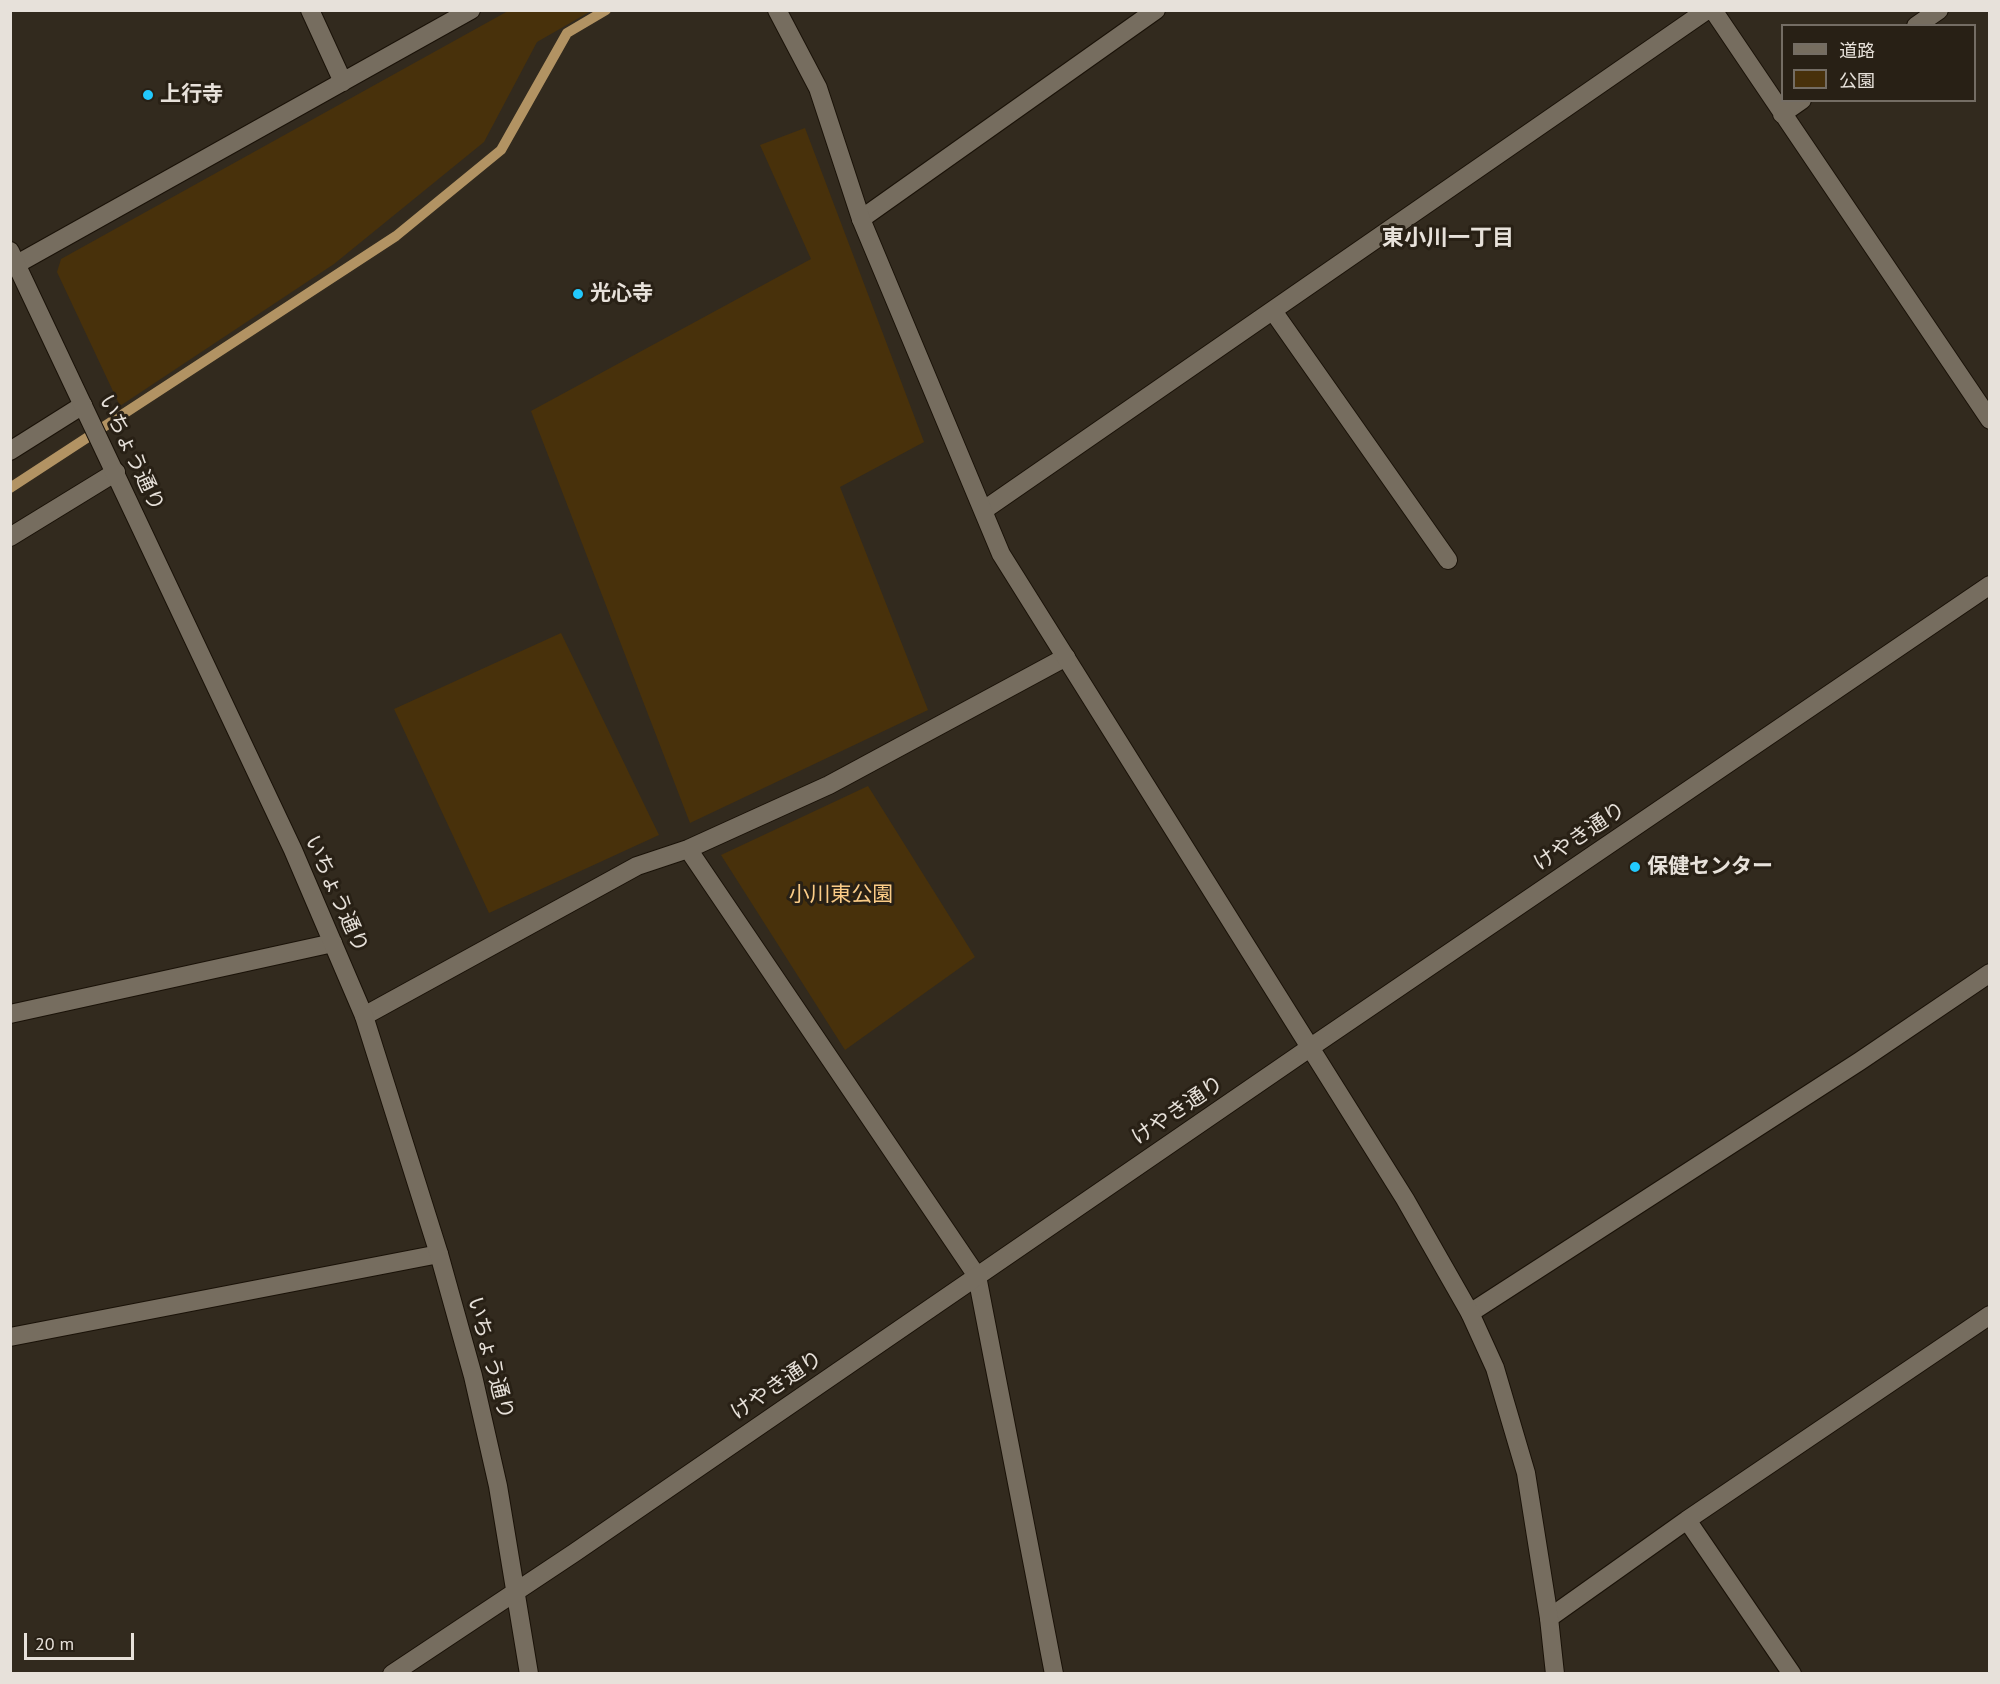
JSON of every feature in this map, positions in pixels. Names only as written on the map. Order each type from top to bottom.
[{"type":"street","points":[[310,10],[343,82]]},
{"type":"street","points":[[14,257],[343,82],[471,10]]},
{"type":"street","points":[[777,10],[818,88],[861,219],[1001,554],[1405,1199],[1470,1313],[1496,1368],[1526,1473],[1549,1618],[1555,1674]]},
{"type":"street","points":[[861,219],[1155,10]]},
{"type":"street","points":[[984,510],[1707,10]]},
{"type":"street","points":[[1713,10],[1989,420]]},
{"type":"street","points":[[1919,24],[1939,10]]},
{"type":"street","points":[[1782,114],[1799,102]]},
{"type":"street","name":"いちょう通り","points":[[14,257],[293,850],[364,1016],[439,1254],[473,1376],[498,1486],[529,1674]]},
{"type":"street","points":[[1272,310],[1449,560]]},
{"type":"street","points":[[10,450],[86,411]]},
{"type":"street","points":[[10,537],[113,468]]},
{"type":"street","name":"けやき通り","points":[[392,1674],[516,1592],[1989,585]]},
{"type":"street","points":[[364,1016],[637,866],[688,849],[829,785],[1066,657]]},
{"type":"street","points":[[688,849],[976,1276],[1054,1674]]},
{"type":"street","points":[[10,1014],[333,943]]},
{"type":"street","points":[[1470,1313],[1860,1061],[1989,973]]},
{"type":"street","points":[[10,1337],[439,1254]]},
{"type":"street","points":[[1549,1618],[1687,1520],[1987,1322]]},
{"type":"street","points":[[1687,1520],[1792,1674]]},
{"type":"green space","points":[[508,11],[591,11],[537,42],[484,142],[334,264],[120,406],[57,272],[61,259]]},
{"type":"green space","points":[[805,128],[924,442],[840,487],[928,710],[690,823],[531,411],[811,259],[760,145]]},
{"type":"green space","points":[[561,633],[659,835],[489,913],[394,709]]},
{"type":"green space","name":"小川東公園","points":[[868,786],[975,957],[845,1050],[721,855]]},
{"type":"waterway","points":[[10,488],[396,236],[501,150],[567,33],[606,10]]},
{"type":"place","name":"上行寺","points":[[148,95]]},
{"type":"place","name":"光心寺","points":[[578,294]]},
{"type":"place","name":"保健センター","points":[[1635,867]]},
{"type":"district","name":"東小川一丁目","points":[[1448,239]]}]
